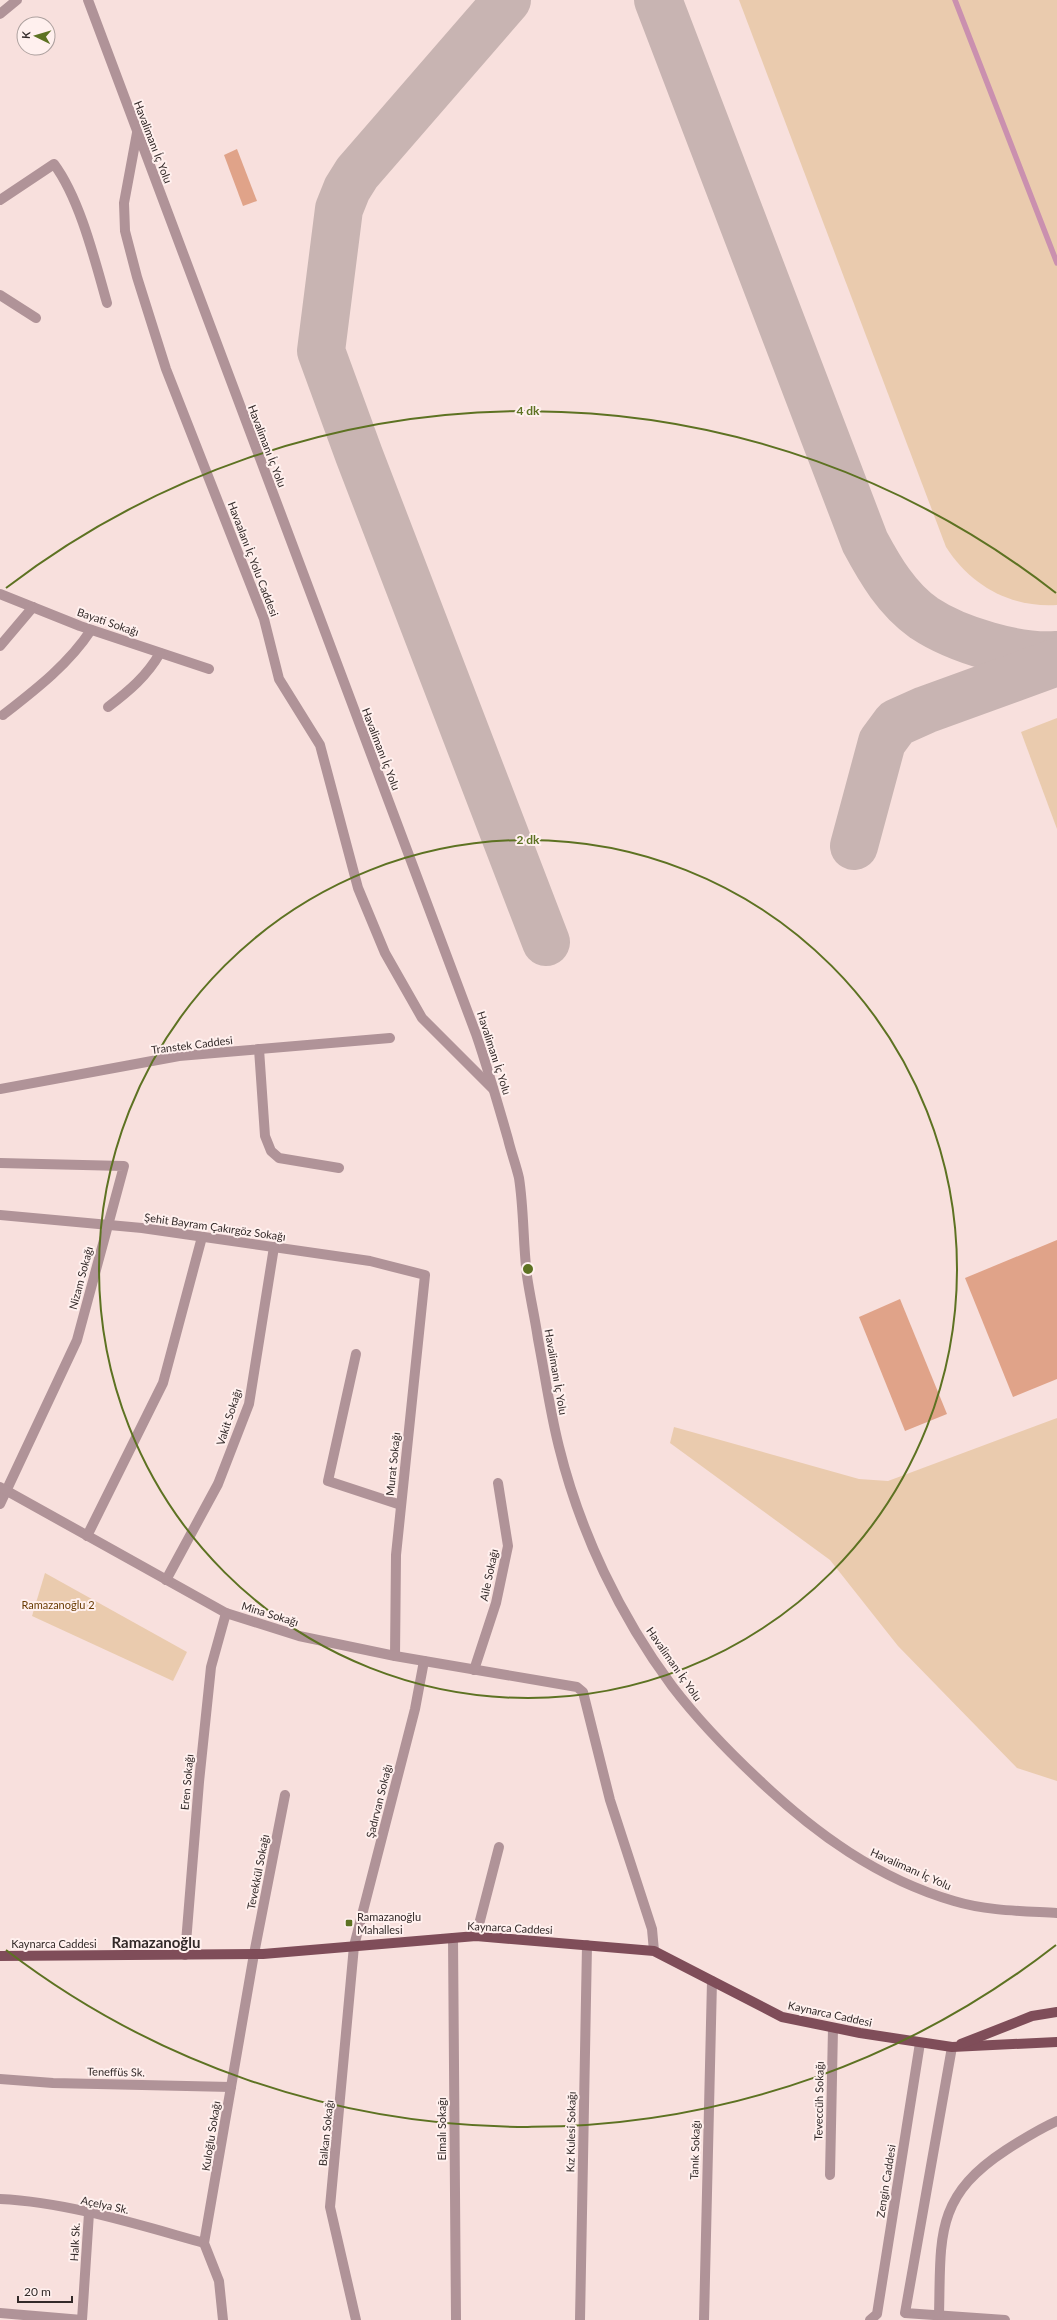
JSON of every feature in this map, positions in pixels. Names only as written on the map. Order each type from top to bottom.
[{"type":"main road","name":"Kaynarca Caddesi","points":[[0,1956],[254,1954],[476,1936],[654,1951],[782,2017],[833,2028],[952,2047],[1057,2042]]},
{"type":"main road","name":"Kaynarca Caddesi","points":[[952,2047],[1032,2016],[1057,2012]]},
{"type":"street","points":[[0,14],[17,0]]},
{"type":"street","name":"Havalimanı İç Yolu","points":[[88,0],[476,1034],[495,1091],[518,1178],[527,1278],[559,1449],[576,1502],[601,1565],[647,1650],[696,1716],[738,1760],[784,1804],[836,1844],[861,1861],[895,1877],[954,1901],[979,1906],[1057,1913]]},
{"type":"street","name":"Havaalanı İç Yolu Caddesi","points":[[137,133],[124,203],[125,231],[137,277],[166,369],[264,619],[279,679],[320,745],[358,888],[384,953],[422,1018],[495,1091]]},
{"type":"street","points":[[0,200],[54,164],[62,174],[75,206],[93,254],[107,303]]},
{"type":"street","points":[[0,295],[36,318]]},
{"type":"street","name":"Bayati Sokağı","points":[[0,594],[91,630],[209,670]]},
{"type":"street","points":[[0,646],[33,607]]},
{"type":"street","points":[[3,715],[35,690],[71,656],[80,647],[91,630]]},
{"type":"street","points":[[108,707],[134,687],[147,674],[160,653]]},
{"type":"street","name":"Transtek Caddesi","points":[[0,1089],[179,1056],[390,1038]]},
{"type":"street","points":[[259,1049],[265,1136],[271,1151],[279,1158],[339,1168]]},
{"type":"street","name":"Nizam Sokağı","points":[[0,1163],[124,1166],[77,1340],[3,1489],[0,1504]]},
{"type":"street","name":"Şehit Bayram Çakırgöz Sokağı","points":[[0,1215],[108,1225],[274,1247],[370,1261],[426,1275]]},
{"type":"street","points":[[88,1536],[163,1383],[202,1237]]},
{"type":"street","name":"Vakit Sokağı","points":[[166,1580],[218,1484],[249,1404],[274,1247]]},
{"type":"street","name":"Murat Sokağı","points":[[395,1656],[396,1555],[426,1275]]},
{"type":"street","points":[[356,1354],[328,1481],[401,1506]]},
{"type":"street","name":"Aile Sokağı","points":[[474,1670],[496,1602],[508,1546],[498,1483]]},
{"type":"street","name":"Mina Sokağı","points":[[3,1489],[226,1613],[299,1636],[395,1656],[577,1687],[583,1692],[610,1800],[652,1929],[654,1951]]},
{"type":"street","name":"Eren Sokağı","points":[[185,1955],[199,1782],[211,1667],[226,1613]]},
{"type":"street","name":"Şadırvan Sokağı","points":[[354,1946],[415,1709],[424,1661]]},
{"type":"street","name":"Tevekkül Sokağı","points":[[254,1954],[285,1795]]},
{"type":"street","points":[[476,1936],[499,1847]]},
{"type":"street","name":"Elmalı Sokağı","points":[[453,1938],[456,2320]]},
{"type":"street","name":"Kız Kulesi Sokağı","points":[[580,2320],[586,1945]]},
{"type":"street","name":"Balkan Sokağı","points":[[354,1946],[330,2207],[356,2320]]},
{"type":"street","name":"Kuloğlu Sokağı","points":[[204,2243],[254,1954]]},
{"type":"street","name":"Tanık Sokağı","points":[[704,2320],[712,1981]]},
{"type":"street","name":"Teveccüh Sokağı","points":[[830,2175],[833,2028]]},
{"type":"street","name":"Zengin Caddesi","points":[[870,2320],[877,2314],[920,2043]]},
{"type":"street","points":[[952,2047],[905,2316],[939,2315],[1005,2320]]},
{"type":"street","name":"Teneffüs Sk.","points":[[0,2079],[53,2083],[231,2087]]},
{"type":"street","points":[[939,2315],[943,2232],[959,2192],[974,2173],[989,2161],[1027,2136],[1057,2121]]},
{"type":"street","name":"Açelya Sk.","points":[[0,2199],[20,2200],[122,2220],[204,2243]]},
{"type":"street","name":"Halk Sk.","points":[[82,2320],[89,2213]]},
{"type":"street","points":[[204,2243],[219,2281],[223,2320]]},
{"type":"street","points":[[0,2314],[82,2320]]},
{"type":"green space","points":[[739,0],[1057,0],[1057,605],[1024,603],[994,592],[967,573],[946,547]]},
{"type":"green space","points":[[1057,718],[1057,829],[1021,732]]},
{"type":"green space","points":[[1057,1418],[1057,1781],[1017,1768],[898,1646],[830,1560],[670,1443],[674,1427],[859,1479],[888,1481]]},
{"type":"green space","name":"Ramazanoğlu 2","points":[[45,1573],[187,1652],[173,1681],[32,1616]]},
{"type":"building","points":[[237,149],[257,201],[243,206],[224,155]]},
{"type":"building","points":[[1057,1240],[1057,1379],[1013,1397],[965,1278]]},
{"type":"building","points":[[900,1299],[947,1414],[905,1431],[859,1317]]},
{"type":"waterway","points":[[955,0],[1057,263]]},
{"type":"taxiway","points":[[507,0],[357,173],[347,189],[339,209],[321,351],[359,455],[546,942]]},
{"type":"taxiway","points":[[658,0],[865,542],[877,563],[897,593],[914,610],[938,626],[988,646],[1024,654],[1057,655]]},
{"type":"taxiway","points":[[854,846],[882,742],[896,723],[925,710],[1057,662]]},
{"type":"place","name":"Ramazanoğlu Mahallesi","points":[[349,1923]]},
{"type":"district","name":"Ramazanoğlu","points":[[156,1943]]}]
